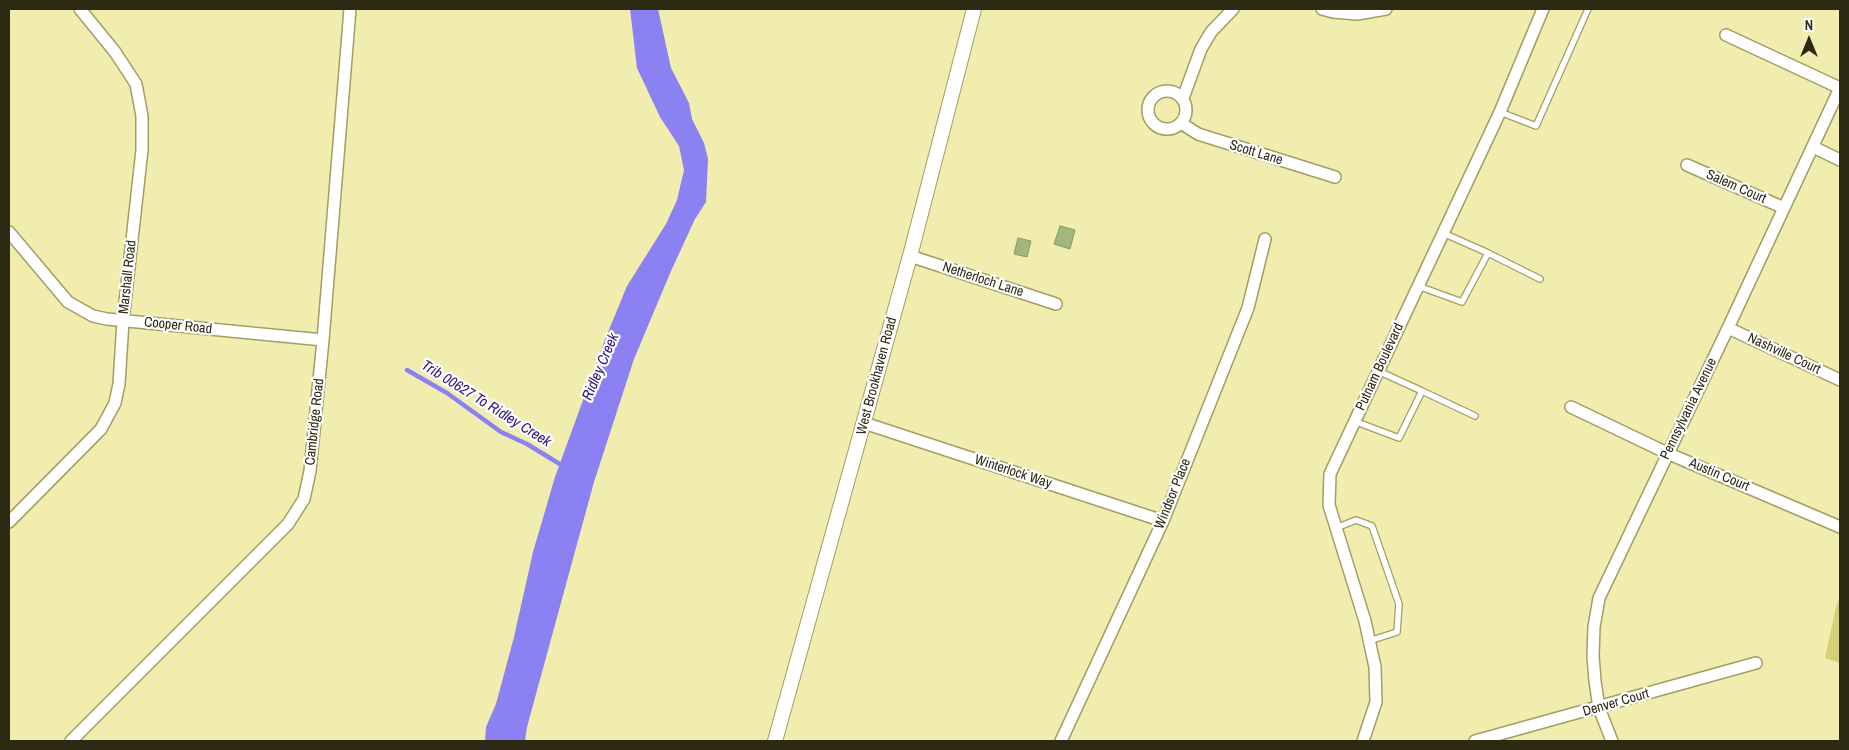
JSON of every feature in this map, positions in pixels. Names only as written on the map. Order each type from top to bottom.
[{"type":"street","name":"Marshall Road","points":[[9,522],[101,429],[115,403],[119,384],[142,150],[142,116],[136,84],[115,52],[80,9]]},
{"type":"street","name":"Cambridge Road","points":[[70,741],[288,524],[304,500],[309,478],[323,340],[350,9]]},
{"type":"street","name":"West Brookhaven Road","points":[[775,741],[910,256],[974,9]]},
{"type":"street","points":[[1183,98],[1201,49],[1211,32],[1233,9]]},
{"type":"street","points":[[1322,9],[1332,12],[1357,14],[1386,9]]},
{"type":"street","name":"Putnam Boulevard","points":[[1363,741],[1376,702],[1375,667],[1369,640],[1329,505],[1330,474],[1500,112],[1543,9]]},
{"type":"street","points":[[1726,35],[1840,88]]},
{"type":"street","name":"Pennsylvania Avenue","points":[[1612,741],[1599,708],[1593,656],[1596,607],[1604,585],[1728,328],[1840,88]]},
{"type":"street","points":[[1164,91],[1177,94],[1183,98],[1186,104],[1186,111],[1181,123],[1166,129],[1159,127],[1151,120],[1148,108],[1153,97],[1164,91]]},
{"type":"street","name":"Scott Lane","points":[[1181,123],[1198,134],[1335,177]]},
{"type":"street","points":[[1812,147],[1840,160]]},
{"type":"street","name":"Salem Court","points":[[1688,165],[1784,208]]},
{"type":"street","name":"Cooper Road","points":[[9,232],[68,302],[93,316],[124,321],[323,340]]},
{"type":"street","name":"Windsor Place","points":[[1061,741],[1163,521],[1248,308],[1265,239]]},
{"type":"street","name":"Netherloch Lane","points":[[910,256],[1056,304]]},
{"type":"street","name":"Nashville Court","points":[[1728,328],[1840,380]]},
{"type":"street","name":"Austin Court","points":[[1571,407],[1667,453],[1840,527]]},
{"type":"street","name":"Winterlock Way","points":[[864,423],[1163,521]]},
{"type":"street","name":"Denver Court","points":[[1475,741],[1756,663]]},
{"type":"lane","points":[[1500,112],[1536,126],[1588,9]]},
{"type":"lane","points":[[1443,233],[1540,279]]},
{"type":"lane","points":[[1418,286],[1462,302],[1488,253]]},
{"type":"lane","points":[[1378,371],[1475,416]]},
{"type":"lane","points":[[1354,421],[1398,438],[1422,391]]},
{"type":"lane","points":[[1336,528],[1356,520],[1372,526],[1398,604],[1397,632],[1369,640]]},
{"type":"shaded area","points":[[1840,597],[1840,663],[1825,658]]},
{"type":"water","name":"Ridley Creek","points":[[630,9],[658,9],[671,68],[689,103],[692,119],[704,143],[708,159],[706,202],[695,219],[671,271],[634,359],[594,482],[527,727],[525,741],[485,741],[486,727],[496,704],[514,637],[533,552],[555,477],[606,337],[627,286],[666,224],[677,200],[684,170],[679,146],[660,117],[637,68]]},
{"type":"building","points":[[1060,226],[1075,230],[1070,249],[1054,244]]},
{"type":"building","points":[[1018,238],[1031,241],[1027,257],[1014,254]]},
{"type":"waterway","name":"Trib 00627 To Ridley Creek","points":[[407,370],[447,393],[501,432],[527,444],[563,466]]}]
